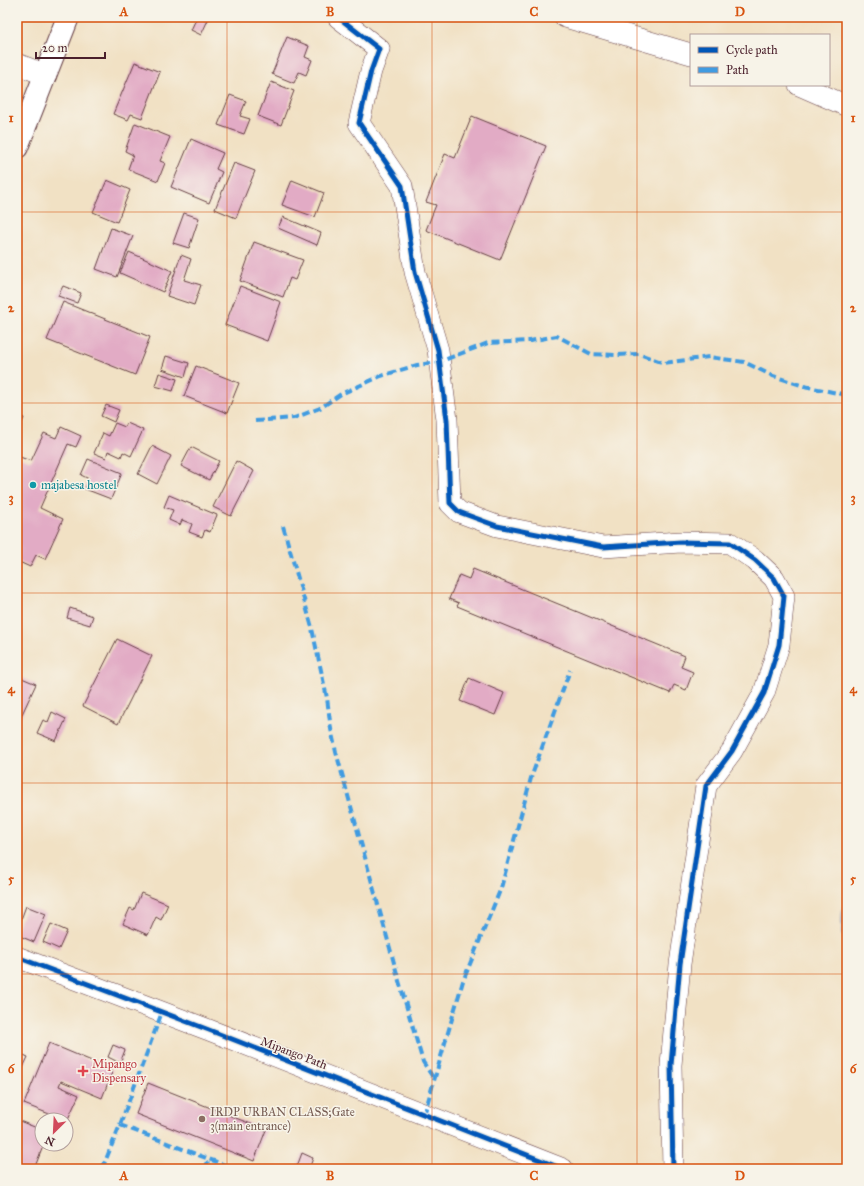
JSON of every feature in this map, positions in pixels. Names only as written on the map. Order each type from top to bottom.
[{"type":"highway","points":[[17,147],[68,17]]},
{"type":"street","points":[[338,17],[379,49],[371,71],[360,123],[402,186],[415,272],[438,350],[447,420],[450,503],[459,512],[497,526],[603,547],[681,542],[730,543],[755,560],[774,578],[784,596],[779,644],[764,693],[732,751],[706,786],[680,964],[671,1065],[673,1169]]},
{"type":"street","points":[[565,17],[690,54]]},
{"type":"street","points":[[17,64],[46,75]]},
{"type":"street","points":[[801,86],[847,106]]},
{"type":"street","name":"Mipango Path","points":[[17,957],[209,1030],[563,1169]]},
{"type":"water","points":[[847,890],[847,947],[842,933],[842,911]]},
{"type":"building","points":[[197,17],[208,20],[201,35],[191,30]]},
{"type":"building","points":[[287,37],[309,46],[305,57],[312,60],[306,75],[299,72],[294,83],[272,74]]},
{"type":"building","points":[[135,62],[160,72],[142,118],[131,114],[128,120],[113,114]]},
{"type":"building","points":[[271,82],[294,91],[281,125],[258,116]]},
{"type":"building","points":[[230,95],[246,101],[240,116],[250,119],[244,134],[218,125]]},
{"type":"building","points":[[472,116],[546,146],[500,260],[426,230],[436,205],[426,202],[445,154],[455,158]]},
{"type":"building","points":[[135,123],[170,137],[160,161],[165,163],[158,181],[128,169],[133,155],[125,151]]},
{"type":"building","points":[[191,139],[223,153],[216,169],[222,172],[209,203],[171,187]]},
{"type":"building","points":[[234,163],[255,171],[236,218],[215,209]]},
{"type":"building","points":[[107,180],[130,190],[117,222],[93,212]]},
{"type":"building","points":[[292,180],[324,193],[315,217],[282,205]]},
{"type":"building","points":[[184,213],[199,218],[189,248],[173,243]]},
{"type":"building","points":[[283,217],[321,233],[317,245],[278,228]]},
{"type":"building","points":[[111,228],[133,236],[117,277],[96,269]]},
{"type":"building","points":[[254,242],[303,260],[295,280],[290,278],[283,297],[240,281]]},
{"type":"building","points":[[129,252],[172,271],[163,292],[120,273]]},
{"type":"building","points":[[181,255],[191,259],[184,280],[201,285],[194,305],[167,296]]},
{"type":"building","points":[[63,286],[81,293],[77,303],[58,296]]},
{"type":"building","points":[[240,286],[281,302],[267,341],[225,325]]},
{"type":"building","points":[[63,302],[150,337],[135,375],[47,340]]},
{"type":"building","points":[[166,356],[189,363],[185,377],[162,369]]},
{"type":"building","points":[[196,366],[239,383],[227,413],[184,396]]},
{"type":"building","points":[[159,373],[177,379],[173,391],[155,386]]},
{"type":"building","points":[[106,405],[119,410],[114,422],[101,416]]},
{"type":"building","points":[[17,415],[24,418],[17,434]]},
{"type":"building","points":[[115,423],[125,427],[127,423],[143,430],[131,456],[123,452],[121,457],[108,451],[106,458],[94,453],[103,433],[109,436]]},
{"type":"building","name":"majabesa hostel","points":[[61,427],[81,436],[76,447],[68,444],[40,508],[63,519],[45,559],[36,555],[30,567],[17,561],[17,456],[31,461],[44,433],[56,438]]},
{"type":"building","points":[[152,446],[171,456],[157,484],[138,474]]},
{"type":"building","points":[[191,447],[219,461],[209,480],[181,466]]},
{"type":"building","points":[[88,459],[122,473],[111,499],[85,489],[89,479],[81,475]]},
{"type":"building","points":[[236,461],[254,471],[231,516],[213,507]]},
{"type":"building","points":[[169,495],[217,515],[210,532],[205,530],[202,537],[189,532],[192,524],[182,520],[180,525],[169,520],[173,510],[164,507]]},
{"type":"building","points":[[473,569],[685,656],[681,667],[693,672],[686,690],[674,685],[670,693],[457,606],[459,603],[449,599],[459,575],[469,579]]},
{"type":"building","points":[[70,608],[93,616],[90,625],[67,618]]},
{"type":"building","points":[[117,639],[152,656],[118,724],[83,706]]},
{"type":"building","points":[[17,676],[36,684],[17,725]]},
{"type":"building","points":[[469,678],[504,693],[495,715],[460,701]]},
{"type":"building","points":[[52,712],[66,719],[56,741],[37,733],[43,720],[48,722]]},
{"type":"building","points":[[141,893],[168,904],[161,920],[156,917],[148,935],[123,924],[130,908],[134,910]]},
{"type":"building","points":[[26,906],[46,914],[34,942],[17,935],[17,930]]},
{"type":"building","points":[[51,924],[67,931],[59,949],[43,942]]},
{"type":"building","points":[[49,1043],[113,1070],[102,1098],[61,1081],[59,1086],[79,1095],[71,1112],[44,1112],[24,1104]]},
{"type":"building","points":[[113,1045],[125,1050],[120,1063],[108,1057]]},
{"type":"building","points":[[17,1052],[28,1057],[17,1080]]},
{"type":"building","points":[[148,1083],[266,1130],[254,1161],[136,1114]]},
{"type":"building","points":[[17,1120],[34,1127],[34,1152],[41,1152],[34,1169],[17,1169]]},
{"type":"building","points":[[302,1153],[313,1158],[309,1169],[296,1169]]},
{"type":"marked path","points":[[255,421],[294,418],[320,408],[341,394],[381,376],[417,365],[439,362],[488,343],[530,341],[557,336],[591,354],[639,354],[664,363],[709,357],[744,362],[773,376],[804,386],[847,395]]},
{"type":"marked path","points":[[283,526],[311,624],[327,698],[336,752],[399,981],[423,1062],[434,1079]]},
{"type":"marked path","points":[[424,1115],[463,981],[501,888],[531,778],[570,670]]},
{"type":"marked path","points":[[102,1169],[162,1012]]},
{"type":"marked path","points":[[120,1125],[235,1169]]},
{"type":"marked path","points":[[205,1169],[209,1159]]},
{"type":"cycle path","points":[[338,17],[379,49],[371,71],[359,123],[402,186],[415,272],[438,350],[447,420],[450,503],[459,512],[497,526],[603,547],[681,542],[730,543],[755,560],[774,578],[784,596],[779,645],[764,693],[732,751],[706,786],[680,964],[671,1065],[673,1169]]},
{"type":"cycle path","points":[[17,957],[209,1030],[563,1169]]},
{"type":"place","name":"majabesa hostel","points":[[33,485]]},
{"type":"place","name":"Mipango Dispensary","points":[[83,1071]]},
{"type":"place","name":"IRDP URBAN CLASS;Gate 3(main entrance)","points":[[202,1119]]}]
